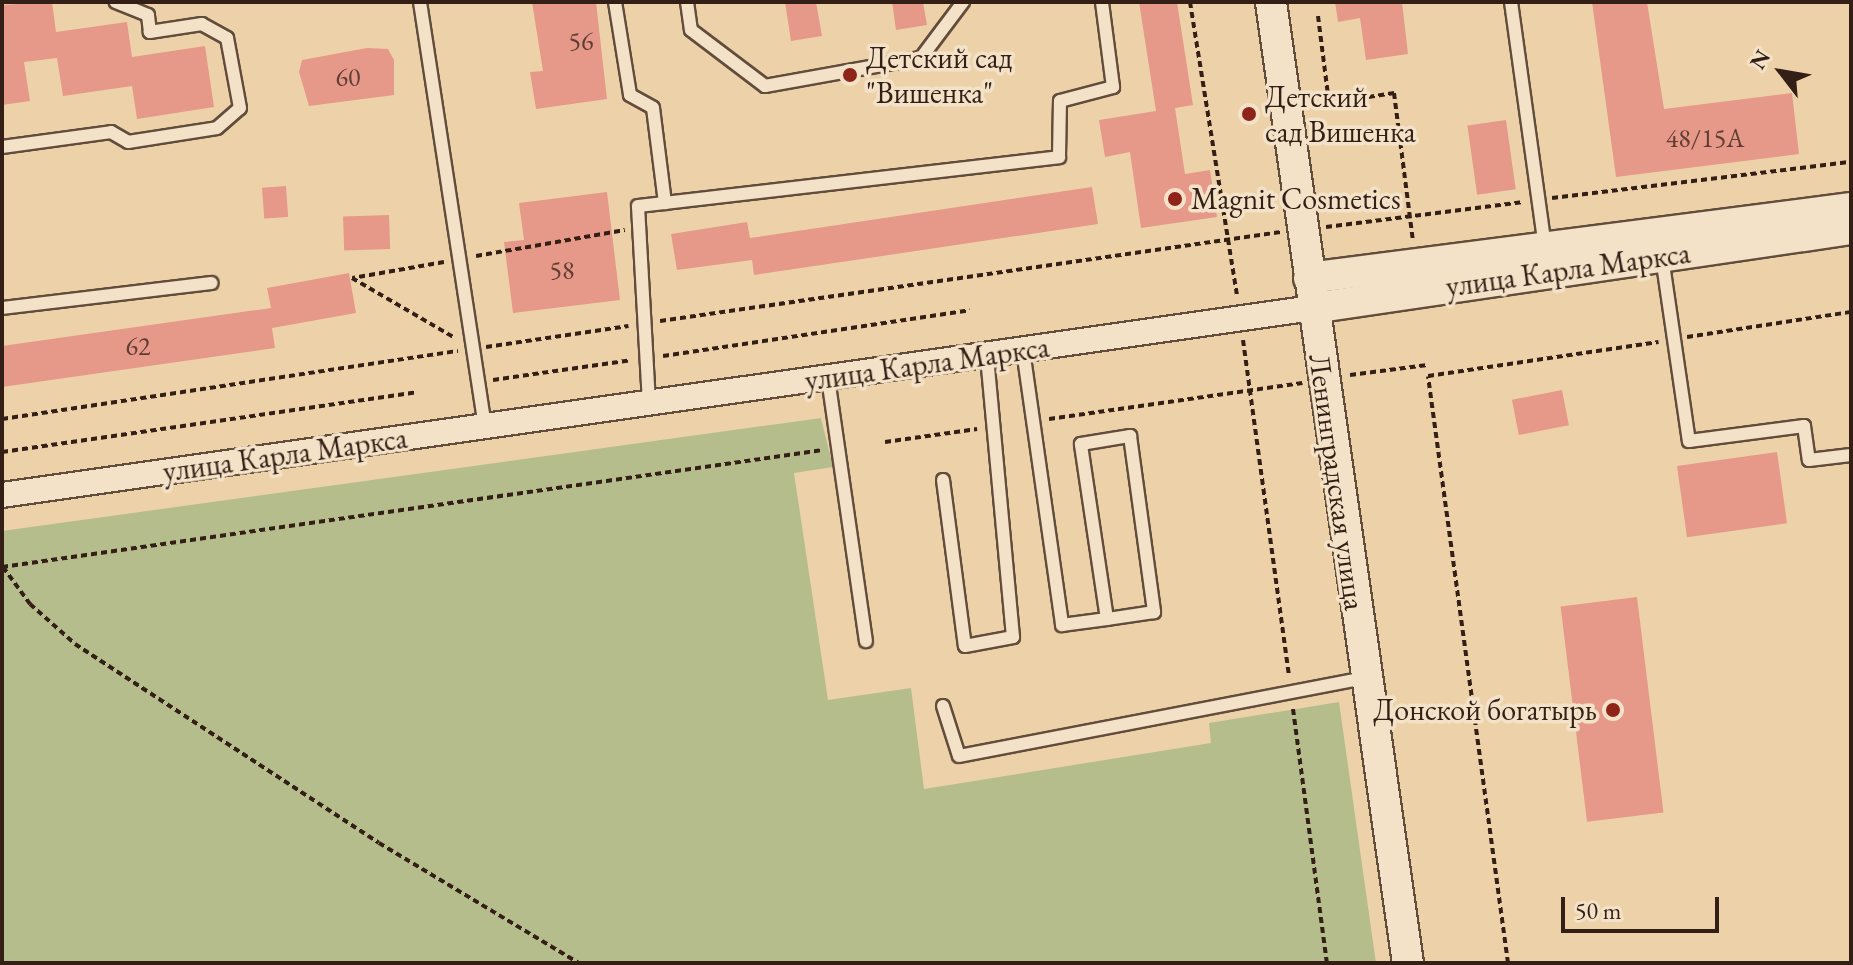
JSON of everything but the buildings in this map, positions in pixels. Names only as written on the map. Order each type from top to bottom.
[{"type":"street","points":[[1270,2],[1303,230]]},
{"type":"street","name":"улица Карла Маркса","points":[[1310,278],[1851,208]]},
{"type":"street","name":"улица Карла Маркса","points":[[2,495],[1851,229]]},
{"type":"street","name":"Ленинградская улица","points":[[1303,230],[1406,963]]},
{"type":"street","points":[[1324,379],[1406,963]]},
{"type":"lane","points":[[2,147],[111,132],[128,142],[217,128],[240,108],[227,38],[202,24],[150,32],[148,15],[115,2]]},
{"type":"lane","points":[[420,2],[485,427]]},
{"type":"lane","points":[[615,2],[630,95],[653,108],[665,203]]},
{"type":"lane","points":[[687,2],[691,30],[765,86],[921,58],[963,2]]},
{"type":"lane","points":[[649,403],[638,206],[1059,157],[1060,101],[1113,87],[1102,2]]},
{"type":"lane","points":[[1511,2],[1545,247]]},
{"type":"lane","points":[[1662,257],[1689,441],[1804,426],[1809,460],[1851,455]]},
{"type":"lane","points":[[2,308],[212,283]]},
{"type":"lane","points":[[1023,350],[1062,625],[1107,619],[1154,612],[1130,436],[1081,444],[1107,619]]},
{"type":"lane","points":[[943,480],[965,646],[1013,637],[987,355]]},
{"type":"lane","points":[[828,378],[866,641]]},
{"type":"lane","points":[[943,706],[959,756],[1365,678]]},
{"type":"path","points":[[1190,2],[1241,319],[1247,392],[1327,963]]},
{"type":"path","points":[[1318,16],[1329,103],[1394,93],[1415,264]]},
{"type":"path","points":[[2,419],[1228,237],[1410,220],[1538,200],[1851,162]]},
{"type":"path","points":[[478,382],[970,310]]},
{"type":"path","points":[[1508,963],[1428,376],[1851,312]]},
{"type":"path","points":[[1031,421],[1427,365]]},
{"type":"path","points":[[2,452],[417,392]]},
{"type":"path","points":[[885,442],[993,426]]},
{"type":"path","points":[[579,963],[379,843],[75,644],[30,604],[3,567],[836,449]]},
{"type":"green space","points":[[821,418],[833,467],[794,473],[828,700],[911,688],[924,789],[1211,743],[1209,723],[1339,702],[1376,963],[2,963],[2,531]]},
{"type":"place","name":"Детский сад \"Вишенка\"","points":[[850,75]]},
{"type":"place","name":"Детский сад Вишенка","points":[[1249,114]]},
{"type":"place","name":"Magnit Cosmetics","points":[[1175,199]]},
{"type":"place","name":"Донской богатырь","points":[[1613,710]]}]
